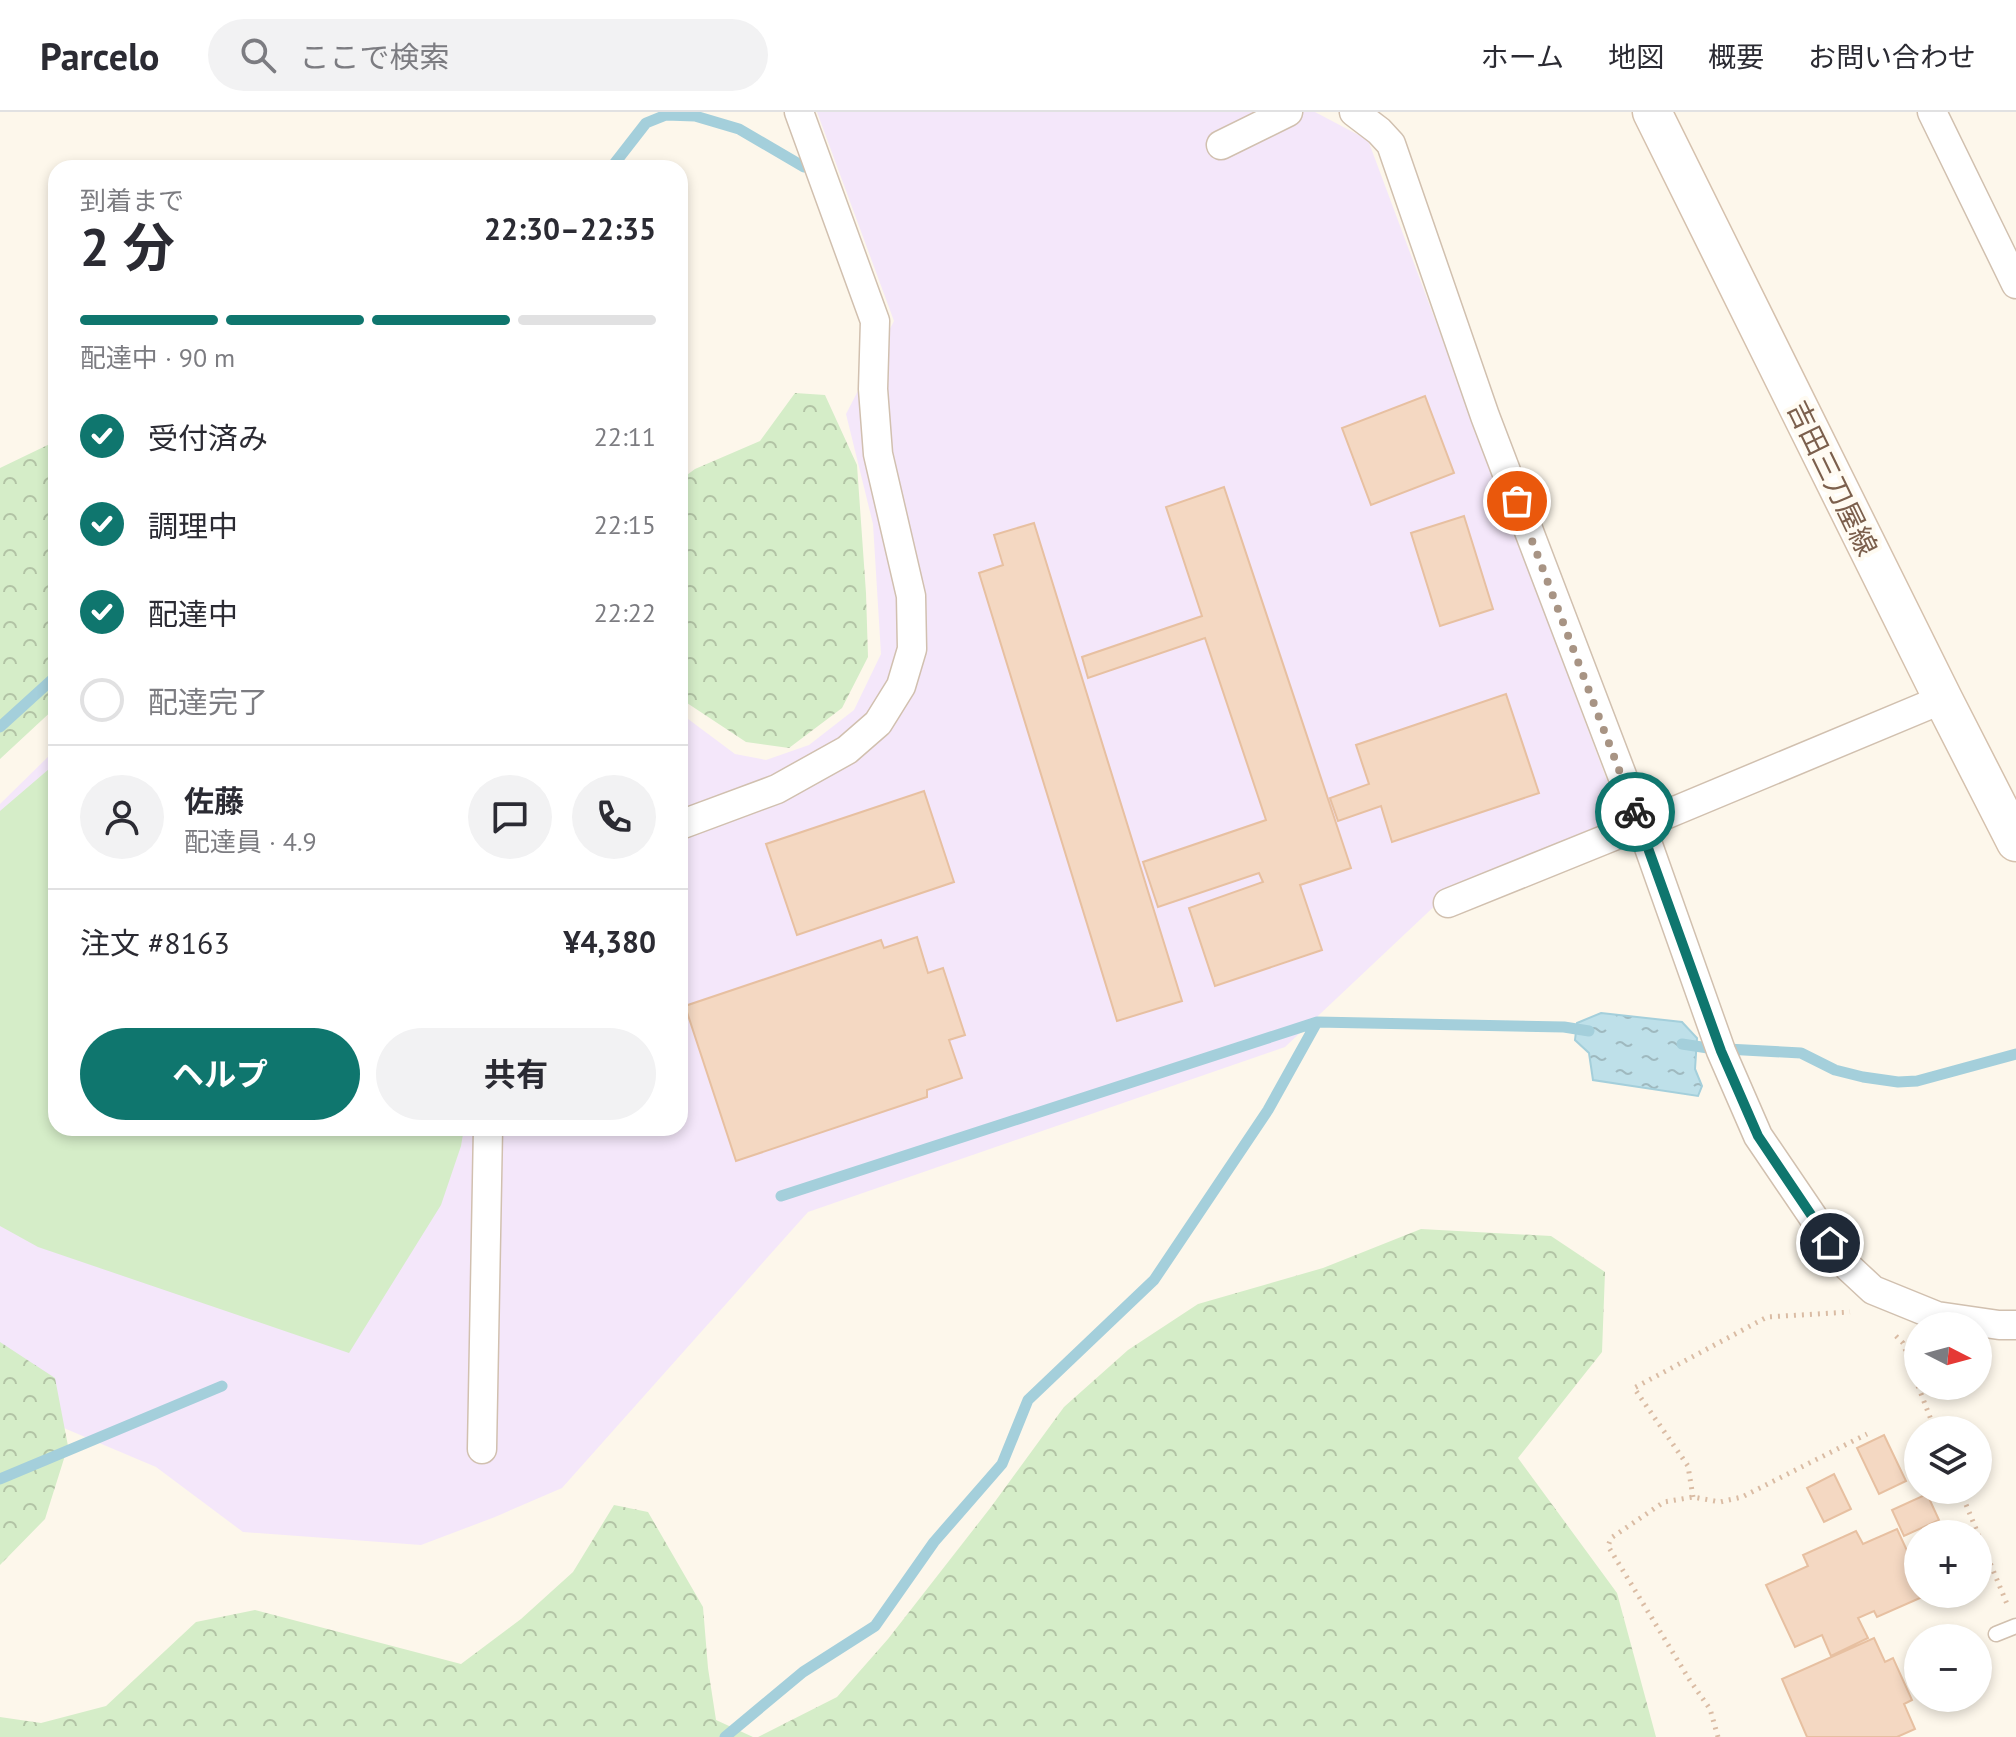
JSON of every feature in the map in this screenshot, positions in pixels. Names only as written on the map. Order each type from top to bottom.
[{"type":"main road","name":"吉田三刀屋線","points":[[1652,112],[2016,842]]},
{"type":"street","points":[[688,822],[777,789],[847,750],[878,723],[901,686],[912,649],[911,596],[878,454],[873,389],[875,321],[799,112]]},
{"type":"street","points":[[1221,145],[1288,112]]},
{"type":"street","points":[[1354,112],[1391,144],[1485,416],[1641,825],[1721,1051],[1758,1136],[1845,1264],[1873,1290],[1937,1316],[2016,1325]]},
{"type":"street","points":[[1932,112],[2016,284]]},
{"type":"street","points":[[1448,903],[1943,699]]},
{"type":"street","points":[[482,1449],[488,1136]]},
{"type":"lane","points":[[1996,1634],[2013,1620]]},
{"type":"path","points":[[1693,1497],[1688,1466],[1634,1388],[1767,1317],[1861,1311]]},
{"type":"path","points":[[1894,1334],[1904,1346]]},
{"type":"path","points":[[1718,1737],[1710,1709],[1608,1546],[1611,1538],[1664,1502],[1693,1497],[1720,1502],[1742,1497],[1867,1434]]},
{"type":"path","points":[[1966,1504],[2013,1620]]},
{"type":"shaded area","points":[[817,112],[1315,112],[1368,140],[1621,818],[1459,883],[1285,1047],[808,1212],[562,1488],[421,1545],[243,1532],[156,1467],[0,1401],[0,804],[48,757],[48,1136],[688,1136],[688,719],[735,754],[766,760],[809,745],[854,710],[881,654],[873,524],[846,414],[894,321]]},
{"type":"green space","points":[[795,393],[825,395],[857,465],[868,657],[842,708],[789,748],[746,742],[688,704],[688,474],[760,441]]},
{"type":"green space","points":[[48,445],[48,714],[0,759],[0,468]]},
{"type":"green space","points":[[48,770],[48,1136],[463,1136],[441,1205],[349,1353],[38,1247],[0,1226],[0,811]]},
{"type":"green space","points":[[1421,1229],[1551,1236],[1605,1272],[1602,1352],[1518,1458],[1617,1593],[1656,1737],[758,1737],[837,1697],[888,1639],[1064,1407],[1128,1350],[1198,1304],[1323,1268]]},
{"type":"green space","points":[[0,1342],[55,1378],[68,1446],[45,1519],[0,1565]]},
{"type":"green space","points":[[614,1505],[648,1512],[703,1607],[716,1720],[753,1737],[0,1737],[0,1717],[41,1723],[106,1706],[196,1622],[255,1610],[461,1664],[521,1619],[573,1572]]},
{"type":"water","points":[[1601,1013],[1682,1022],[1697,1038],[1695,1069],[1702,1086],[1698,1096],[1593,1080],[1589,1053],[1575,1040],[1577,1023]]},
{"type":"building","points":[[1425,396],[1454,473],[1371,505],[1342,428]]},
{"type":"building","points":[[1224,487],[1351,868],[1300,885],[1322,950],[1215,986],[1189,908],[1263,882],[1259,873],[1158,907],[1143,862],[1266,820],[1205,638],[1088,678],[1082,657],[1202,616],[1166,507]]},
{"type":"building","points":[[1464,516],[1493,609],[1440,626],[1411,533]]},
{"type":"building","points":[[1034,523],[1182,1001],[1117,1021],[979,573],[1003,565],[994,535]]},
{"type":"building","points":[[1506,694],[1539,793],[1392,842],[1381,806],[1338,821],[1330,798],[1369,784],[1356,745]]},
{"type":"building","points":[[924,791],[954,882],[797,935],[766,844]]},
{"type":"building","points":[[917,937],[928,973],[943,968],[965,1035],[949,1040],[962,1078],[927,1090],[927,1097],[736,1161],[688,1015],[688,1005],[881,940],[884,948]]},
{"type":"building","points":[[1884,1435],[1904,1482],[1879,1494],[1857,1448]]},
{"type":"building","points":[[1834,1474],[1851,1509],[1824,1522],[1807,1488]]},
{"type":"building","points":[[1905,1504],[1932,1504],[1939,1520],[1904,1520],[1904,1536],[1892,1510]]},
{"type":"building","points":[[1897,1529],[1904,1544],[1904,1605],[1877,1617],[1874,1611],[1858,1618],[1868,1638],[1831,1656],[1822,1635],[1795,1647],[1766,1585],[1808,1566],[1803,1555],[1856,1531],[1863,1544]]},
{"type":"building","points":[[1874,1638],[1885,1662],[1893,1658],[1904,1682],[1904,1712],[1908,1712],[1915,1729],[1897,1737],[1807,1737],[1782,1679]]},
{"type":"waterway","points":[[617,160],[646,123],[666,115],[695,116],[739,129],[804,167]]},
{"type":"waterway","points":[[0,727],[48,683]]},
{"type":"waterway","points":[[781,1196],[1317,1022],[1564,1027],[1589,1031]]},
{"type":"waterway","points":[[725,1737],[803,1672],[875,1626],[934,1542],[1002,1464],[1028,1400],[1154,1280],[1268,1110],[1317,1022]]},
{"type":"waterway","points":[[1682,1044],[1801,1053],[1835,1070],[1898,1082],[1917,1081],[2016,1054]]},
{"type":"waterway","points":[[0,1479],[222,1386]]},
{"type":"way so far","points":[[1517,501],[1635,812]]},
{"type":"route","points":[[1635,812],[1721,1051],[1758,1136],[1830,1243]]}]
